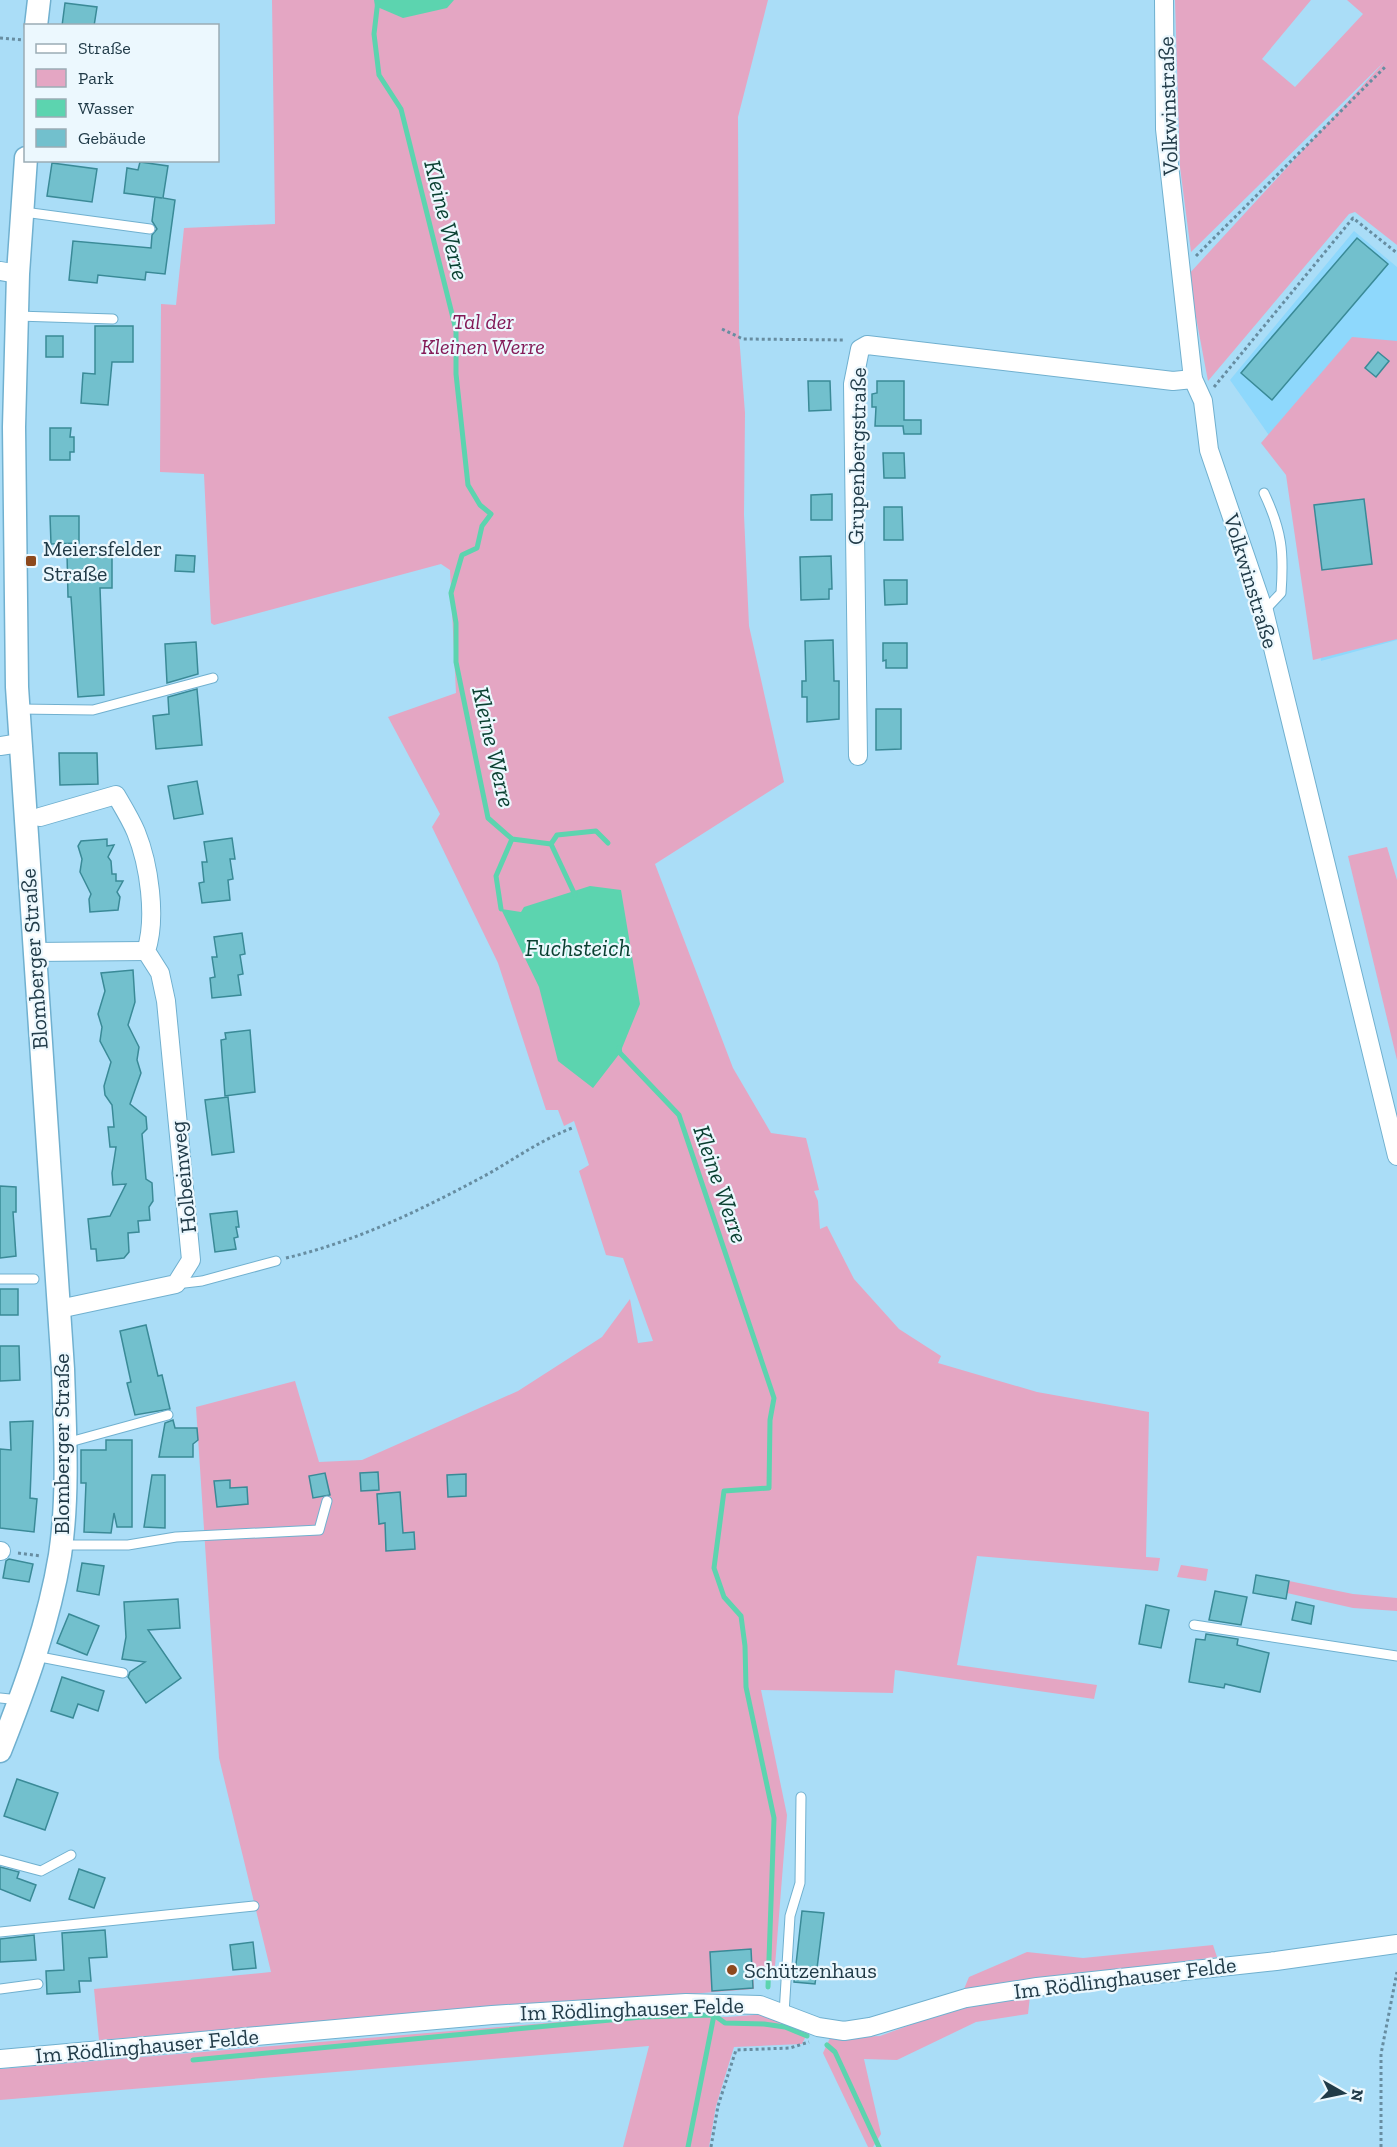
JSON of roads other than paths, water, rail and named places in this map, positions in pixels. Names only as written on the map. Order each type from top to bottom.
[{"type":"street","points":[[36,24],[39,0]]},
{"type":"street","name":"Volkwinstraße","points":[[1164,0],[1165,129],[1193,379],[1203,400],[1209,450],[1264,611],[1397,1156]]},
{"type":"street","name":"Blomberger Straße","points":[[0,1751],[10,1699],[34,1656],[60,1551],[65,1444],[59,1309],[33,952],[10,744],[18,709],[13,560],[17,316],[9,273],[24,212],[26,162]]},
{"type":"street","name":"Grupenbergstraße","points":[[858,756],[853,384],[860,349],[867,345],[1173,381],[1193,379]]},
{"type":"street","points":[[33,952],[146,951],[152,935],[144,857],[136,831],[116,795],[40,817]]},
{"type":"street","name":"Holbeinweg","points":[[146,951],[160,973],[166,1001],[191,1260],[176,1284]]},
{"type":"street","points":[[59,1309],[176,1284]]},
{"type":"street","name":"Im Rödlinghauser Felde","points":[[0,2059],[492,2015],[686,2002],[760,2005],[818,2027],[844,2031],[870,2027],[966,1998],[1037,1987],[1276,1961],[1397,1944]]},
{"type":"lane","points":[[24,212],[150,229]]},
{"type":"lane","points":[[17,316],[113,319]]},
{"type":"lane","points":[[1264,493],[1278,522],[1284,559],[1281,593],[1264,611]]},
{"type":"lane","points":[[18,709],[93,710],[213,678]]},
{"type":"lane","points":[[176,1284],[202,1281],[276,1261]]},
{"type":"lane","points":[[0,1279],[34,1279]]},
{"type":"lane","points":[[65,1444],[168,1415]]},
{"type":"lane","points":[[60,1551],[176,1538],[319,1530],[327,1502]]},
{"type":"lane","points":[[1194,1625],[1397,1656]]},
{"type":"lane","points":[[34,1656],[123,1673]]},
{"type":"lane","points":[[784,2014],[790,1916],[800,1883],[801,1797]]},
{"type":"lane","points":[[0,1860],[41,1871],[71,1855]]},
{"type":"lane","points":[[0,1932],[254,1906]]},
{"type":"lane","points":[[0,1989],[38,1984]]},
{"type":"water","points":[[374,0],[454,0],[447,8],[403,18],[375,6]]},
{"type":"water","name":"Fuchsteich","points":[[590,886],[621,890],[640,1004],[620,1053],[593,1088],[558,1061],[539,987],[501,909],[521,912],[524,907]]},
{"type":"waterway","name":"Kleine Werre","points":[[378,0],[374,34],[379,75],[401,109],[456,330],[456,374],[468,485],[480,505],[491,514],[482,526],[477,548],[462,555],[451,593],[456,623],[456,662],[488,818],[512,839],[551,844],[575,895]]},
{"type":"waterway","points":[[551,844],[557,835],[596,831],[608,843]]},
{"type":"waterway","points":[[501,909],[496,876],[512,839]]},
{"type":"waterway","name":"Kleine Werre","points":[[619,1048],[620,1053],[679,1115],[774,1398],[770,1420],[769,1488],[724,1491],[714,1568],[724,1597],[741,1616],[745,1646],[746,1687],[774,1818],[768,1987]]},
{"type":"waterway","points":[[193,2060],[642,2017],[714,2015],[725,2023],[785,2027],[807,2036]]},
{"type":"waterway","points":[[688,2147],[714,2015]]},
{"type":"waterway","points":[[827,2045],[835,2052],[879,2147]]},
{"type":"place","name":"Meiersfelder Straße","points":[[31,561]]},
{"type":"place","name":"Schützenhaus","points":[[732,1970]]},
{"type":"park label","name":"Tal der Kleinen Werre","points":[[483,334]]}]
